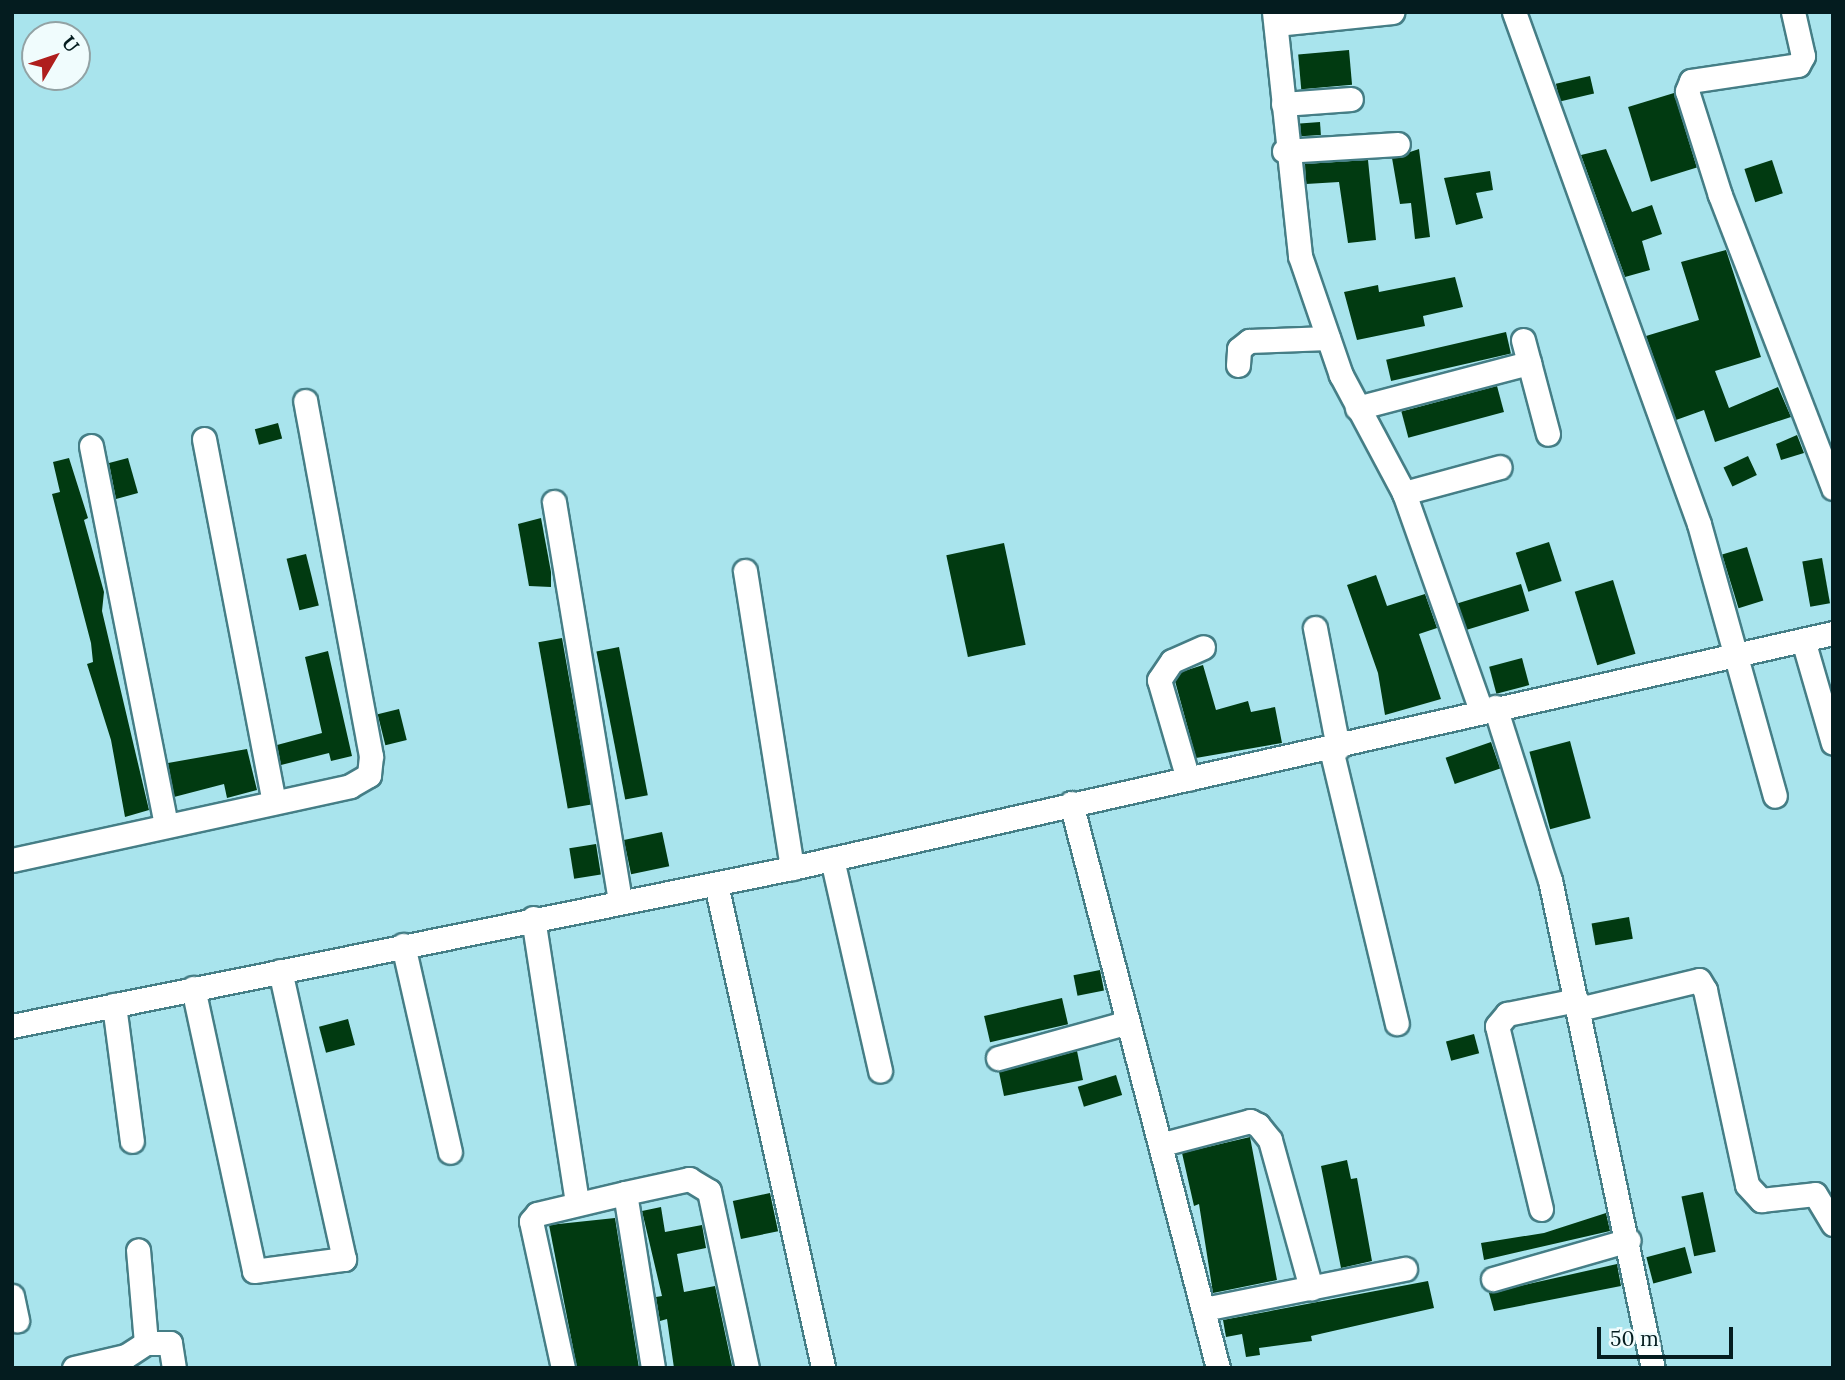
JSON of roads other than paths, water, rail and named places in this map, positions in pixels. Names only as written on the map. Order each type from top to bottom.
[{"type":"street","points":[[1392,12],[1275,18],[1283,104],[1284,150],[1300,256],[1328,338],[1357,408],[1404,493],[1488,708],[1550,880],[1629,1240],[1653,1368]]},
{"type":"street","points":[[1514,12],[1699,524],[1775,796]]},
{"type":"street","points":[[1793,12],[1803,56],[1798,65],[1691,81],[1687,91],[1720,195],[1833,488]]},
{"type":"street","points":[[1283,104],[1351,99]]},
{"type":"street","points":[[1284,150],[1398,144]]},
{"type":"street","points":[[1238,365],[1239,349],[1249,341],[1328,338]]},
{"type":"street","points":[[1523,340],[1548,434]]},
{"type":"street","points":[[1357,408],[1529,363]]},
{"type":"street","points":[[12,860],[274,802],[361,781],[369,775],[371,756],[305,401]]},
{"type":"street","points":[[204,439],[274,802]]},
{"type":"street","points":[[91,446],[166,826]]},
{"type":"street","points":[[1404,493],[1500,467]]},
{"type":"street","points":[[554,502],[620,901]]},
{"type":"street","points":[[745,571],[792,868]]},
{"type":"street","points":[[1315,628],[1335,748],[1398,1023]]},
{"type":"street","points":[[12,1026],[533,918],[792,868],[1071,803],[1335,748],[1488,708],[1833,633]]},
{"type":"street","points":[[1803,640],[1833,743]]},
{"type":"street","points":[[1188,779],[1159,680],[1172,661],[1203,647]]},
{"type":"street","points":[[1071,803],[1125,1023],[1163,1144],[1218,1368]]},
{"type":"street","points":[[832,859],[880,1071]]},
{"type":"street","points":[[716,884],[823,1368]]},
{"type":"street","points":[[533,918],[577,1202]]},
{"type":"street","points":[[404,945],[450,1152]]},
{"type":"street","points":[[193,988],[254,1271],[344,1259],[280,971]]},
{"type":"street","points":[[1541,1209],[1497,1026],[1507,1014],[1578,1004],[1699,980],[1746,1185],[1761,1199],[1815,1194],[1833,1224]]},
{"type":"street","points":[[114,1005],[132,1142]]},
{"type":"street","points":[[998,1058],[1125,1023]]},
{"type":"street","points":[[1163,1144],[1250,1121],[1258,1125],[1270,1140],[1311,1288]]},
{"type":"street","points":[[563,1368],[530,1230],[537,1214],[577,1202],[688,1179],[709,1191],[747,1368]]},
{"type":"street","points":[[625,1193],[653,1368]]},
{"type":"street","points":[[1493,1279],[1629,1240]]},
{"type":"street","points":[[138,1250],[146,1342]]},
{"type":"street","points":[[1204,1309],[1405,1269]]},
{"type":"street","points":[[12,1296],[17,1320]]},
{"type":"street","points":[[81,1367],[126,1356],[146,1342],[170,1343],[174,1368]]}]
